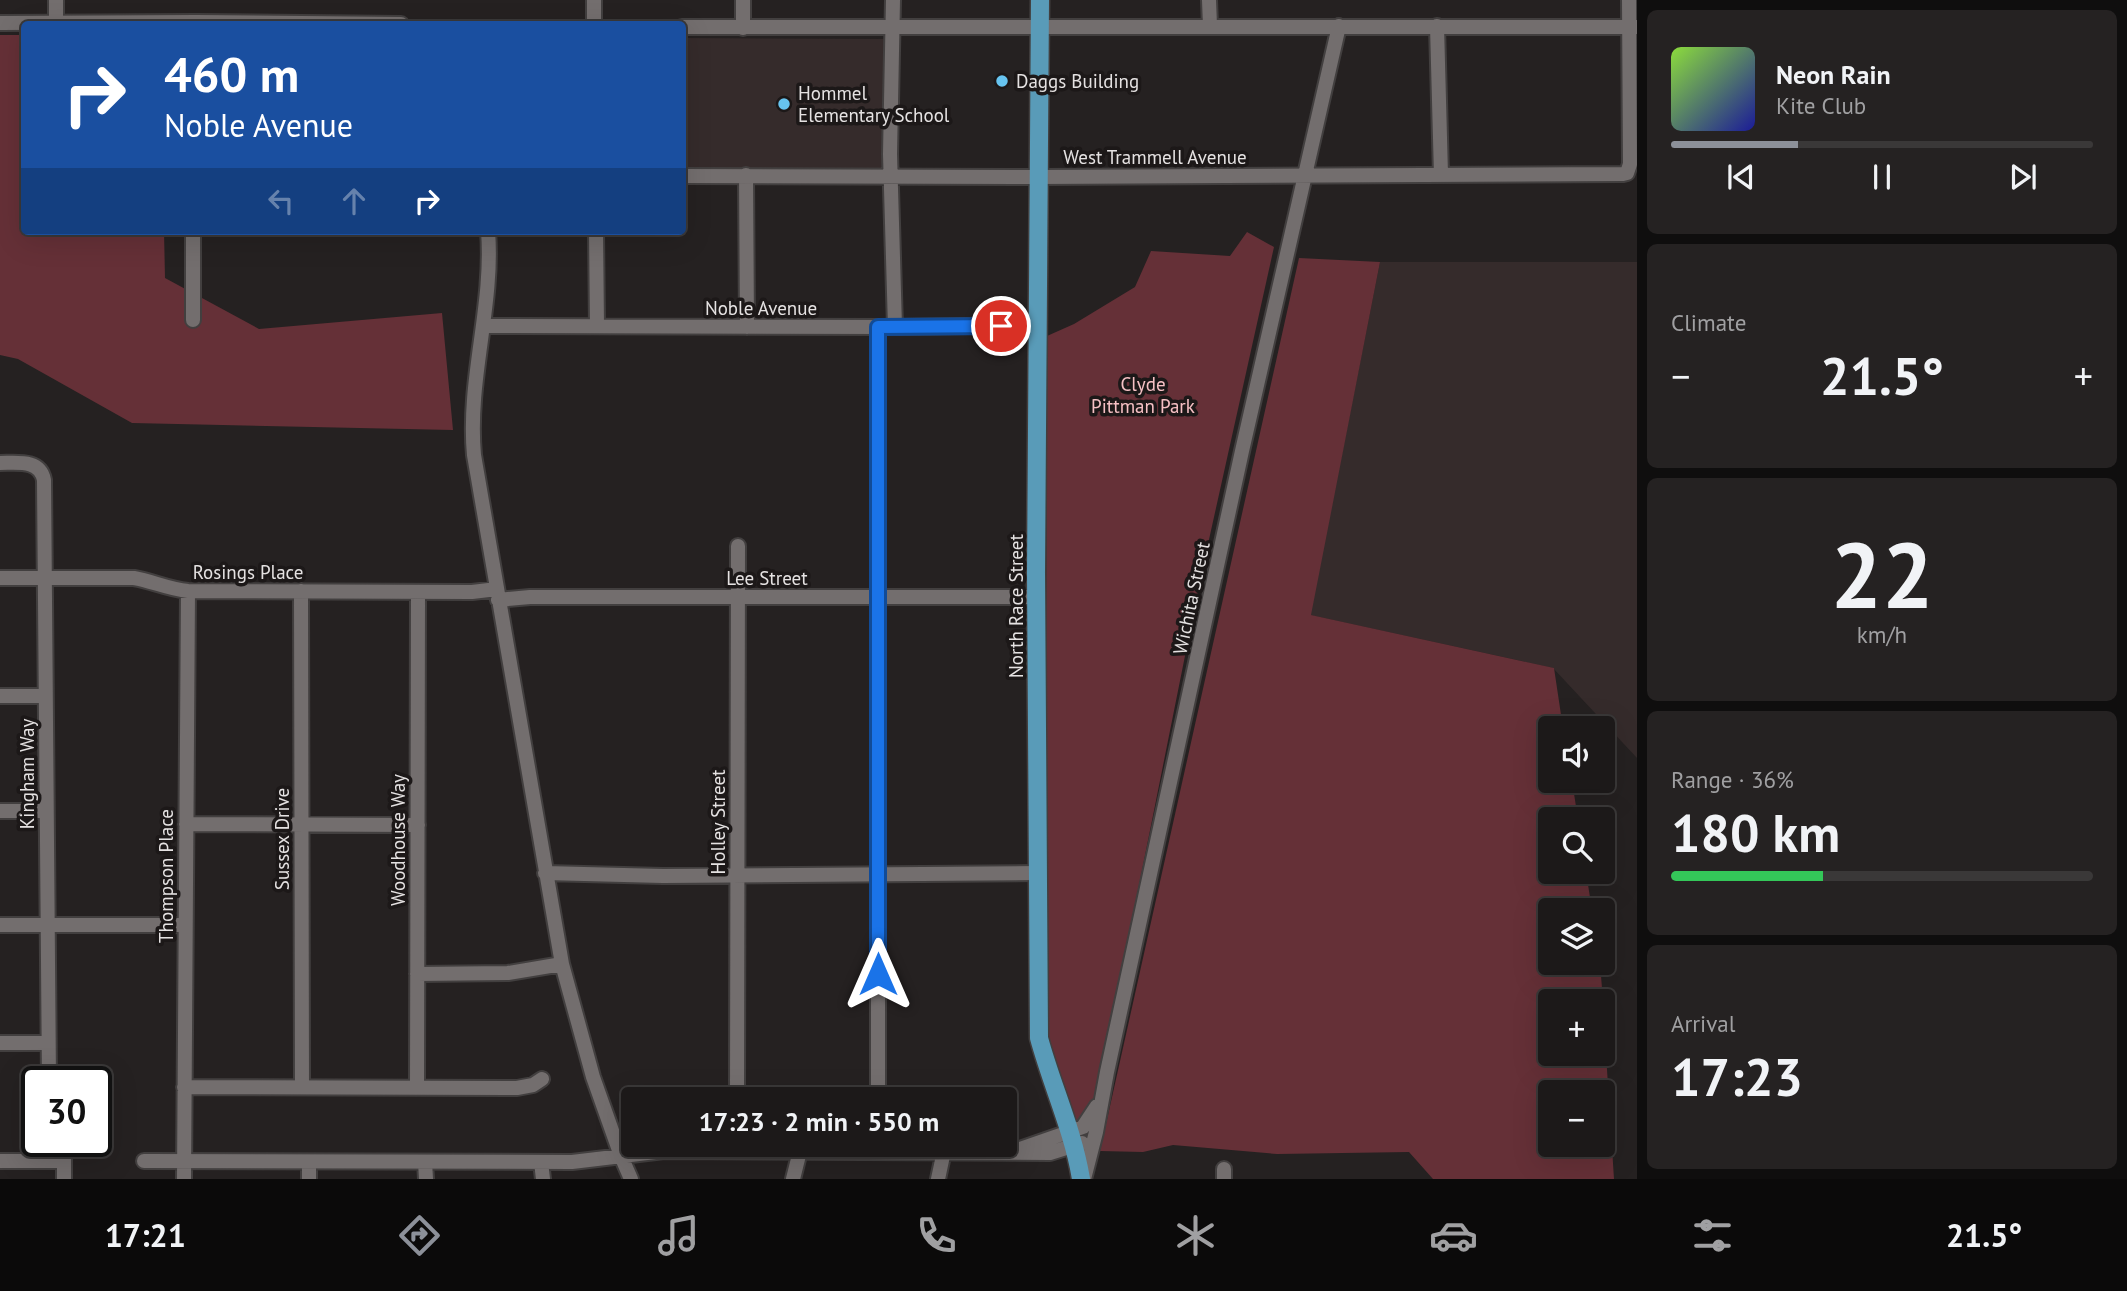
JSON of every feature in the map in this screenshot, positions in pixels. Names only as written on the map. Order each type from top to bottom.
[{"type":"main road","name":"North Race Street","points":[[1040,0],[1036,873],[1039,1038],[1073,1139],[1082,1179]]},
{"type":"street","points":[[56,0],[56,21]]},
{"type":"street","points":[[594,0],[594,21]]},
{"type":"street","points":[[743,0],[743,27]]},
{"type":"street","points":[[893,0],[891,176],[895,327]]},
{"type":"street","points":[[1209,0],[1210,26]]},
{"type":"street","points":[[686,27],[1633,27],[1629,0]]},
{"type":"street","points":[[0,23],[21,23]]},
{"type":"street","name":"Wichita Street","points":[[1082,1179],[1096,1132],[1242,451],[1339,26]]},
{"type":"street","points":[[1437,26],[1441,175]]},
{"type":"street","name":"West Trammell Avenue","points":[[686,176],[1306,177],[1627,173],[1630,164],[1633,27]]},
{"type":"street","points":[[746,176],[747,327]]},
{"type":"street","points":[[193,235],[193,320]]},
{"type":"street","points":[[144,1161],[572,1162],[621,1156],[593,1077],[562,964],[474,455],[471,427],[489,274],[488,235]]},
{"type":"street","points":[[596,235],[597,326]]},
{"type":"street","name":"Noble Avenue","points":[[483,326],[1039,325]]},
{"type":"street","points":[[877,1087],[878,327]]},
{"type":"street","name":"Kingham Way","points":[[0,463],[27,463],[39,468],[44,480],[48,1066]]},
{"type":"street","name":"Holley Street","points":[[737,1087],[738,546]]},
{"type":"street","name":"Rosings Place","points":[[0,579],[134,578],[188,591],[472,592],[497,595]]},
{"type":"street","name":"Thompson Place","points":[[184,1179],[188,591]]},
{"type":"street","name":"Sussex Drive","points":[[301,591],[302,1087]]},
{"type":"street","name":"Woodhouse Way","points":[[417,1088],[418,592]]},
{"type":"street","name":"Lee Street","points":[[497,595],[1037,597]]},
{"type":"street","points":[[0,696],[46,696]]},
{"type":"street","points":[[0,811],[46,811]]},
{"type":"street","points":[[186,824],[418,825]]},
{"type":"street","points":[[545,873],[663,876],[1036,873]]},
{"type":"street","points":[[0,925],[185,925]]},
{"type":"street","points":[[417,974],[508,974],[562,964]]},
{"type":"street","points":[[0,1043],[47,1043]]},
{"type":"street","points":[[184,1087],[517,1088],[533,1085],[542,1079]]},
{"type":"street","points":[[1073,1139],[1092,1116],[1102,1096]]},
{"type":"street","points":[[1017,1149],[1096,1132]]},
{"type":"street","points":[[64,1157],[64,1179]]},
{"type":"street","points":[[621,1157],[631,1179]]},
{"type":"street","points":[[793,1179],[798,1157]]},
{"type":"street","points":[[938,1179],[943,1157]]},
{"type":"street","points":[[0,1161],[64,1161]]},
{"type":"street","points":[[309,1162],[309,1179]]},
{"type":"street","points":[[425,1162],[426,1179]]},
{"type":"street","points":[[541,1162],[543,1179]]},
{"type":"shaded area","name":"Hommel Elementary School","points":[[686,38],[885,39],[885,169],[686,169]]},
{"type":"shaded area","points":[[1380,262],[1637,262],[1637,758],[1615,734],[1615,716],[1598,716],[1553,668],[1310,615]]},
{"type":"green space","points":[[0,35],[21,35],[21,235],[164,235],[165,278],[259,329],[442,313],[453,430],[132,423],[18,359],[0,355]]},
{"type":"green space","name":"Clyde Pittman Park","points":[[1247,232],[1274,247],[1202,571],[1096,1100],[1085,1119],[1077,1122],[1074,1120],[1045,1030],[1047,336],[1074,324],[1135,287],[1151,251],[1230,256]]},
{"type":"green space","points":[[1299,258],[1380,262],[1311,615],[1554,668],[1561,716],[1538,716],[1538,793],[1574,793],[1576,807],[1538,807],[1538,884],[1588,884],[1590,898],[1538,898],[1538,975],[1601,975],[1602,989],[1538,989],[1538,1066],[1607,1066],[1608,1080],[1538,1080],[1538,1157],[1613,1157],[1614,1179],[1433,1179],[1409,1152],[1277,1154],[1173,1145],[1143,1152],[1100,1151]]},
{"type":"place","name":"Daggs Building","points":[[1002,81]]},
{"type":"place","name":"Hommel Elementary School","points":[[784,104]]},
{"type":"route","points":[[878,974],[878,327],[1001,326]]}]
